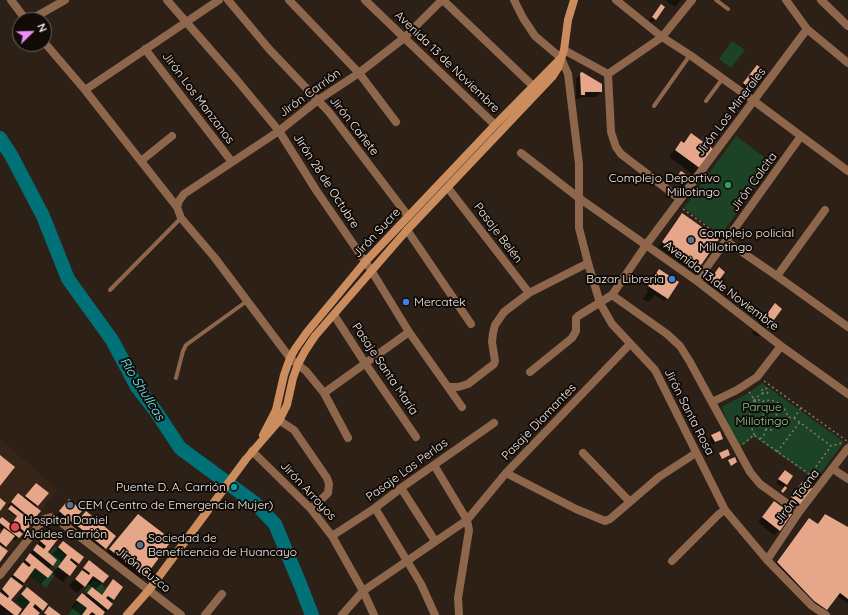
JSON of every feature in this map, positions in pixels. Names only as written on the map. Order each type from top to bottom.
[{"type":"street","points":[[11,0],[20,12]]},
{"type":"street","points":[[44,12],[65,0]]},
{"type":"street","name":"Jirón 28 de Octubre","points":[[167,0],[279,131],[316,190],[371,270],[409,332],[462,407]]},
{"type":"street","points":[[86,90],[219,0]]},
{"type":"street","name":"Jirón Cañete","points":[[228,0],[264,43],[318,100],[408,216]]},
{"type":"street","points":[[289,0],[359,73],[396,122]]},
{"type":"street","name":"Avenida 13 de Noviembre","points":[[365,0],[495,125]]},
{"type":"street","points":[[443,0],[533,86]]},
{"type":"street","name":"Jirón Carrión","points":[[177,207],[184,194],[279,131],[318,100],[359,73],[404,38],[443,0]]},
{"type":"street","name":"Jirón Santa Rosa","points":[[514,0],[523,18],[535,36],[562,54],[568,74],[579,164],[579,228],[600,303],[612,324],[655,370],[725,510],[767,560],[812,606],[824,614]]},
{"type":"street","name":"Jirón Sucre","points":[[127,615],[149,590],[286,405],[298,364],[315,336],[407,230],[553,76],[558,68],[562,54],[568,20],[574,0]]},
{"type":"street","points":[[616,0],[662,37],[690,55],[754,101],[848,171]]},
{"type":"street","points":[[608,74],[662,37],[692,0]]},
{"type":"street","points":[[821,0],[848,26]]},
{"type":"street","points":[[790,1],[807,30],[848,63]]},
{"type":"street","name":"Jirón Los Minerales","points":[[530,372],[572,338],[576,331],[576,318],[578,316],[612,295],[646,245],[807,30]]},
{"type":"street","name":"Jirón Los Manzanos","points":[[145,49],[232,162]]},
{"type":"street","points":[[52,51],[86,90],[177,207],[181,218],[248,300],[290,358],[306,371],[324,393],[348,438]]},
{"type":"street","points":[[562,54],[608,74]]},
{"type":"street","name":"Jirón Sucre","points":[[276,419],[284,375],[294,348],[365,262],[562,54]]},
{"type":"street","points":[[608,74],[611,132],[616,147],[621,154],[678,202]]},
{"type":"street","points":[[141,161],[172,136]]},
{"type":"street","name":"Jirón Calcita","points":[[697,281],[801,136]]},
{"type":"street","name":"Avenida 13 de Noviembre","points":[[521,154],[579,198],[697,281],[781,346],[848,394]]},
{"type":"street","name":"Pasaje Belén","points":[[448,188],[529,292]]},
{"type":"street","points":[[777,276],[826,210]]},
{"type":"street","points":[[407,230],[471,324]]},
{"type":"street","points":[[726,241],[848,327]]},
{"type":"street","points":[[449,387],[458,387],[468,384],[494,364],[495,361],[492,342],[495,325],[504,312],[529,292],[588,263]]},
{"type":"street","points":[[612,295],[667,334],[680,346],[750,472],[756,480],[799,512]]},
{"type":"street","name":"Pasaje Santa María","points":[[334,315],[416,437]]},
{"type":"street","points":[[324,393],[409,332]]},
{"type":"street","name":"Pasaje Diamantes","points":[[342,615],[363,591],[467,520],[506,473],[630,344]]},
{"type":"street","points":[[712,402],[737,390],[757,377],[781,346]]},
{"type":"street","points":[[276,419],[294,430],[327,478],[329,484],[328,493],[311,509]]},
{"type":"street","name":"Pasaje Las Perlas","points":[[332,536],[375,508],[400,488],[494,423]]},
{"type":"street","name":"Jirón Tacna","points":[[767,560],[799,512],[833,469],[848,443]]},
{"type":"street","name":"Jirón Arroyos","points":[[252,451],[311,509],[332,536],[363,591],[374,615]]},
{"type":"street","points":[[583,453],[629,501]]},
{"type":"street","points":[[506,473],[547,495],[604,521],[610,519],[629,501],[659,477],[696,453]]},
{"type":"street","points":[[434,465],[467,520],[469,534],[458,598],[459,615]]},
{"type":"street","points":[[833,469],[848,479]]},
{"type":"street","points":[[400,488],[435,541]]},
{"type":"street","points":[[375,508],[408,560],[426,592],[435,615]]},
{"type":"street","points":[[672,560],[718,514],[725,510]]},
{"type":"street","name":"Jirón Cuzco","points":[[0,575],[44,519],[51,517],[181,615]]},
{"type":"street","points":[[205,615],[222,594]]},
{"type":"lane","points":[[716,0],[728,9]]},
{"type":"lane","points":[[654,106],[690,55]]},
{"type":"lane","points":[[706,101],[722,78]]},
{"type":"lane","points":[[110,290],[181,218]]},
{"type":"lane","points":[[176,378],[186,345],[248,300]]},
{"type":"path","points":[[678,202],[726,241]]},
{"type":"path","points":[[759,384],[763,381],[848,443]]},
{"type":"path","points":[[747,393],[749,392],[765,414]]},
{"type":"path","points":[[762,393],[754,399],[753,408],[750,414],[749,421],[754,435],[818,481]]},
{"type":"path","points":[[754,399],[764,401]]},
{"type":"path","points":[[753,408],[764,401],[770,400],[777,402],[782,406],[788,417]]},
{"type":"path","points":[[794,418],[801,408]]},
{"type":"path","points":[[768,412],[774,413],[779,419],[779,423],[776,428],[770,430],[763,426],[761,421],[768,412]]},
{"type":"path","points":[[779,419],[788,417],[794,418],[831,446]]},
{"type":"path","points":[[777,452],[800,422]]},
{"type":"path","points":[[760,440],[766,429]]},
{"type":"path","points":[[738,447],[754,435]]},
{"type":"path","points":[[810,475],[831,446],[848,443]]},
{"type":"shaded area","points":[[705,133],[718,142],[713,149],[700,140]]},
{"type":"shaded area","name":"Hospital Daniel Alcides Carrión","points":[[0,438],[58,490],[0,564]]},
{"type":"green space","points":[[732,41],[745,50],[731,68],[719,59]]},
{"type":"green space","name":"Complejo Deportivo Millotingo","points":[[736,136],[772,163],[721,235],[684,208]]},
{"type":"green space","name":"Parque Millotingo","points":[[762,383],[844,442],[816,480],[754,437],[739,448],[722,409],[723,406],[747,394]]},
{"type":"green space","points":[[55,547],[67,556],[56,569],[53,566],[57,560],[50,553]]},
{"type":"green space","points":[[35,568],[48,578],[53,572],[56,574],[46,588],[30,575]]},
{"type":"green space","points":[[94,579],[106,588],[102,595],[93,587],[87,593],[84,591]]},
{"type":"green space","points":[[21,594],[30,602],[24,609],[15,602]]},
{"type":"green space","points":[[78,602],[87,608],[82,615],[68,615]]},
{"type":"building","points":[[661,4],[665,7],[656,20],[652,17]]},
{"type":"building","points":[[757,65],[765,71],[753,87],[748,87],[743,83]]},
{"type":"building","points":[[582,72],[602,84],[602,92],[585,92],[585,95],[581,95],[580,73]]},
{"type":"building","points":[[691,133],[713,149],[701,169],[675,150],[681,141],[684,143]]},
{"type":"building","points":[[681,171],[687,175],[681,182],[678,180],[676,183],[673,181]]},
{"type":"building","name":"Complejo policial Millotingo","points":[[682,213],[719,239],[699,268],[662,242]]},
{"type":"building","points":[[719,267],[725,272],[715,286],[710,280]]},
{"type":"building","points":[[659,269],[679,282],[668,299],[648,286]]},
{"type":"building","points":[[775,303],[782,309],[768,328],[761,322]]},
{"type":"building","points":[[720,431],[723,439],[715,442],[711,435]]},
{"type":"building","points":[[728,449],[730,455],[722,459],[719,453]]},
{"type":"building","points":[[0,455],[15,467],[0,486]]},
{"type":"building","points":[[735,457],[737,462],[731,466],[728,460]]},
{"type":"building","points":[[785,470],[793,476],[787,485],[778,479]]},
{"type":"building","points":[[803,481],[813,489],[801,505],[791,497]]},
{"type":"building","points":[[36,483],[49,493],[38,506],[25,496]]},
{"type":"building","points":[[785,486],[787,488],[783,493],[781,491]]},
{"type":"building","points":[[18,493],[41,511],[33,520],[11,502]]},
{"type":"building","points":[[0,498],[6,503],[0,511]]},
{"type":"building","name":"CEM (Centro de Emergencia Mujer)","points":[[69,499],[82,511],[72,522],[59,511]]},
{"type":"building","points":[[774,501],[792,514],[780,531],[762,517]]},
{"type":"building","points":[[11,505],[20,512],[17,516],[8,509]]},
{"type":"building","points":[[86,511],[116,536],[106,549],[75,524]]},
{"type":"building","points":[[20,512],[33,522],[25,532],[13,522]]},
{"type":"building","name":"Sociedad de Beneficencia de Huancayo","points":[[138,514],[172,540],[145,577],[109,549]]},
{"type":"building","points":[[825,514],[848,527],[848,599],[840,593],[827,610],[814,601],[777,562],[809,518],[818,524]]},
{"type":"building","points":[[2,517],[23,534],[19,538],[0,523],[0,519]]},
{"type":"building","points":[[4,528],[15,536],[6,547],[0,542],[0,534]]},
{"type":"building","points":[[48,530],[58,539],[48,552],[57,560],[53,566],[33,550],[37,544],[44,549],[46,546],[40,541]]},
{"type":"building","points":[[63,541],[84,557],[79,564],[71,558],[70,560],[77,566],[70,576],[58,567],[67,555],[58,547]]},
{"type":"building","points":[[0,545],[8,551],[0,562]]},
{"type":"building","points":[[30,553],[53,572],[48,578],[35,568],[24,583],[13,575],[23,562],[29,567],[31,565],[25,560]]},
{"type":"building","points":[[89,560],[109,576],[103,583],[93,576],[85,587],[75,579],[82,570],[89,575],[90,573],[83,568]]},
{"type":"building","points":[[11,577],[23,586],[11,600],[22,609],[18,615],[14,615],[0,604],[0,592],[8,598],[9,596],[2,589]]},
{"type":"building","points":[[113,579],[123,587],[114,600],[108,596],[106,598],[113,604],[108,610],[87,593],[92,587],[102,595]]},
{"type":"building","points":[[27,587],[48,604],[43,611],[35,604],[33,607],[40,613],[38,615],[20,615],[30,602],[21,594]]},
{"type":"building","points":[[82,593],[105,612],[103,615],[96,615],[92,612],[89,615],[82,615],[87,608],[76,600]]},
{"type":"building","points":[[49,606],[61,615],[47,615],[44,613]]},
{"type":"waterway","name":"Río Shullcas","points":[[0,138],[11,155],[43,216],[68,279],[112,340],[137,387],[155,410],[180,448],[256,504],[275,524],[312,615]]},
{"type":"place","name":"Complejo Deportivo Millotingo","points":[[728,185]]},
{"type":"place","name":"Complejo policial Millotingo","points":[[691,240]]},
{"type":"place","name":"Bazar Libreria","points":[[672,279]]},
{"type":"place","name":"Mercatek","points":[[406,302]]},
{"type":"place","name":"Puente D. A. Carrión","points":[[234,487]]},
{"type":"place","name":"CEM (Centro de Emergencia Mujer)","points":[[70,505]]},
{"type":"place","name":"Hospital Daniel Alcides Carrión","points":[[15,527]]},
{"type":"place","name":"Sociedad de Beneficencia de Huancayo","points":[[140,545]]}]
